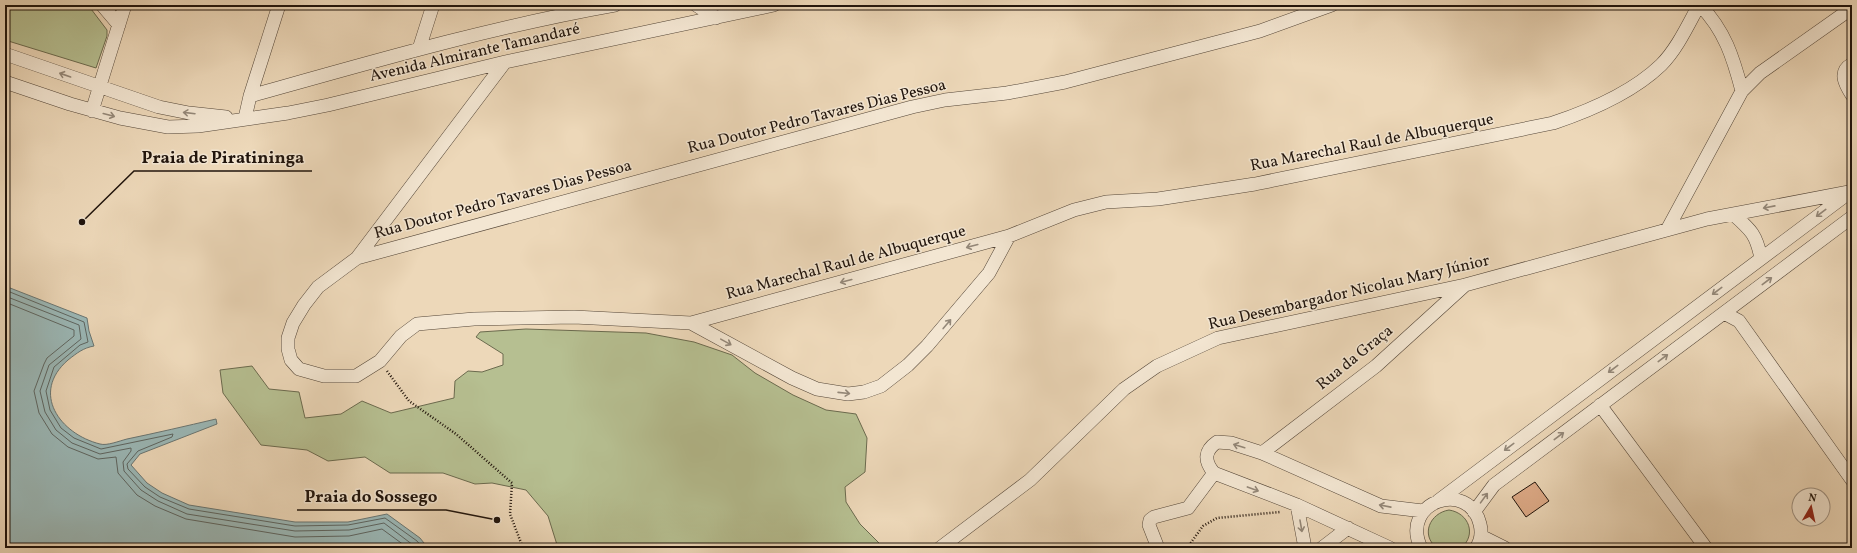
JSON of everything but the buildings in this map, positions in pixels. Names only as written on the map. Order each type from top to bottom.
[{"type":"street","points":[[102,5],[118,25]]},
{"type":"street","points":[[92,111],[125,5]]},
{"type":"street","points":[[243,118],[279,5]]},
{"type":"street","points":[[420,49],[433,5]]},
{"type":"street","name":"Avenida Almirante Tamandaré","points":[[250,96],[420,49],[578,8],[615,5]]},
{"type":"street","points":[[696,5],[716,18]]},
{"type":"street","name":"Avenida Almirante Tamandaré","points":[[5,82],[92,111],[120,118],[168,127],[198,126],[243,118],[288,113],[328,105],[505,62],[716,18],[754,8],[774,5]]},
{"type":"street","name":"Rua Doutor Pedro Tavares Dias Pessoa","points":[[357,258],[912,107],[945,100],[1007,93],[1072,80],[1260,31],[1332,5]]},
{"type":"street","points":[[1700,5],[1713,18],[1725,38],[1742,91]]},
{"type":"street","name":"Rua Marechal Raul de Albuquerque","points":[[505,62],[357,258],[318,287],[304,305],[293,323],[288,338],[288,349],[292,360],[299,368],[324,376],[356,376],[380,360],[401,336],[417,324],[474,319],[574,317],[691,323],[1009,236],[1074,210],[1106,202],[1158,199],[1255,184],[1553,123],[1585,112],[1648,75],[1662,64],[1676,45],[1700,5]]},
{"type":"street","points":[[1667,230],[1742,91],[1760,73],[1852,8]]},
{"type":"street","name":"Avenida Almirante Tamandaré","points":[[5,54],[175,111],[243,118]]},
{"type":"street","points":[[1852,64],[1847,66],[1844,73],[1843,82],[1852,95]]},
{"type":"street","points":[[1421,548],[1417,538],[1416,529],[1418,519],[1423,511],[1430,505],[1438,501],[1850,191]]},
{"type":"street","name":"Rua Desembargador Nicolau Mary Júnior","points":[[940,548],[1030,480],[1124,389],[1158,366],[1218,338],[1465,285],[1667,230],[1733,214],[1850,191]]},
{"type":"street","points":[[1733,214],[1751,230],[1757,241],[1761,258]]},
{"type":"street","points":[[1474,512],[1494,485],[1852,217]]},
{"type":"street","name":"Rua Marechal Raul de Albuquerque","points":[[691,323],[792,378],[817,389],[848,394],[864,392],[881,386],[908,365],[927,346],[989,273],[1009,236]]},
{"type":"street","name":"Rua da Graça","points":[[1262,453],[1376,366],[1465,285]]},
{"type":"street","points":[[1737,303],[1739,321]]},
{"type":"street","points":[[1724,313],[1739,321],[1852,480]]},
{"type":"street","points":[[1600,405],[1706,548]]},
{"type":"street","points":[[1390,548],[1348,528],[1214,473],[1207,465],[1207,455],[1211,446],[1217,442],[1231,443],[1262,453],[1380,506],[1423,511]]},
{"type":"street","points":[[1158,548],[1149,525],[1150,520],[1154,517],[1188,508],[1214,473]]},
{"type":"street","points":[[1438,501],[1448,499],[1458,500],[1467,505],[1479,519],[1478,542],[1505,548]]},
{"type":"street","points":[[1297,508],[1305,548]]},
{"type":"street","points":[[1322,548],[1348,528]]},
{"type":"path","points":[[380,360],[409,401],[456,434],[512,483],[510,514],[523,548]]},
{"type":"path","points":[[1187,548],[1204,526],[1217,518],[1297,508]]},
{"type":"green space","points":[[5,5],[88,5],[107,30],[107,36],[96,68],[5,40]]},
{"type":"green space","points":[[526,329],[646,333],[694,342],[732,355],[755,373],[793,395],[826,410],[856,414],[867,438],[865,472],[845,487],[846,502],[860,524],[884,548],[558,548],[548,516],[526,490],[492,483],[475,484],[443,473],[390,473],[365,457],[328,461],[307,450],[261,445],[223,393],[220,370],[252,366],[269,389],[299,392],[305,418],[341,414],[362,401],[391,413],[454,398],[455,381],[468,371],[482,372],[503,365],[503,354],[476,337],[480,332]]},
{"type":"green space","points":[[1449,510],[1462,515],[1466,520],[1470,531],[1469,537],[1461,548],[1437,548],[1432,543],[1428,531],[1432,520],[1437,515]]},
{"type":"water","points":[[5,286],[87,318],[89,331],[94,346],[83,349],[68,360],[57,373],[51,386],[51,398],[55,411],[62,422],[73,431],[86,439],[100,444],[106,444],[216,419],[217,424],[140,454],[131,465],[147,483],[162,493],[189,505],[295,522],[348,522],[387,514],[420,538],[428,548],[5,548]]},
{"type":"place","name":"Praia de Piratininga","points":[[82,222]]},
{"type":"place","name":"Praia do Sossego","points":[[497,520]]}]
